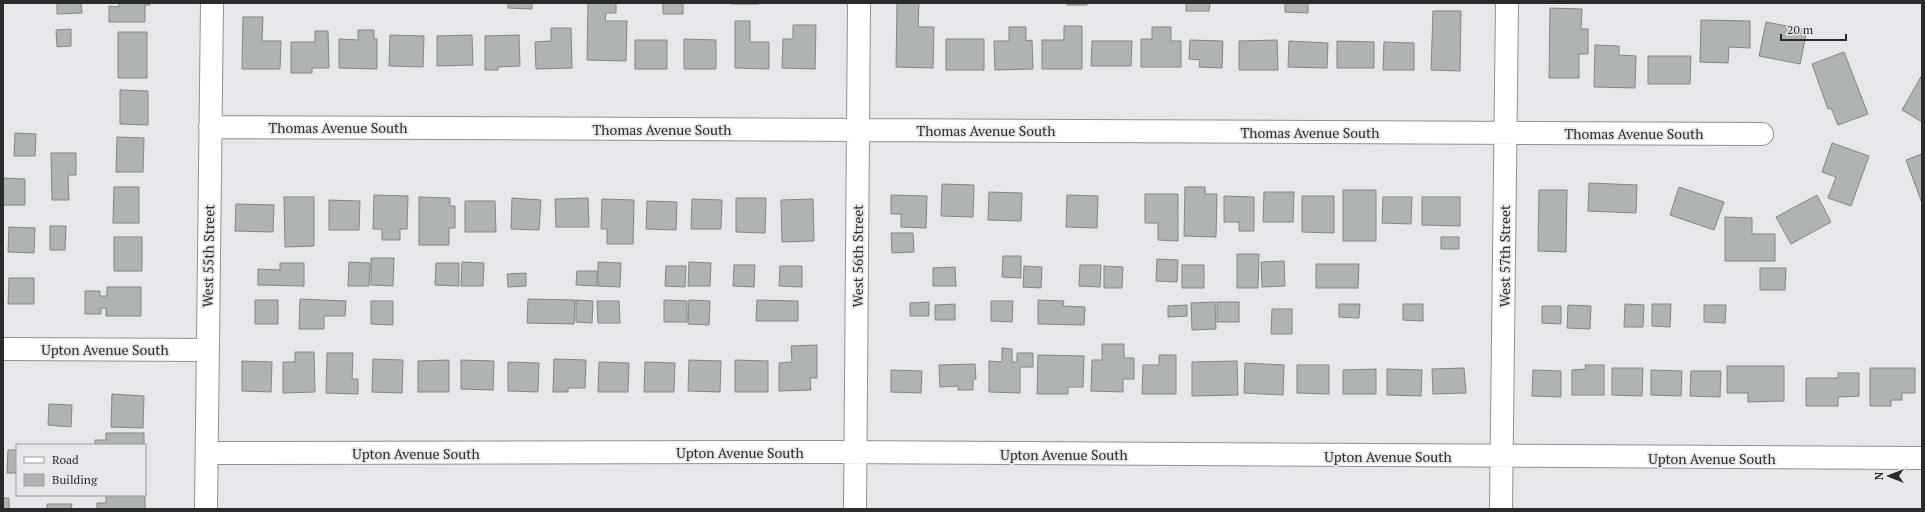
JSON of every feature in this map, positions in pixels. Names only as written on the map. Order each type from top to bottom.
[{"type":"street","name":"West 55th Street","points":[[206,509],[212,3]]},
{"type":"street","name":"West 56th Street","points":[[855,509],[859,3]]},
{"type":"street","name":"West 57th Street","points":[[1501,509],[1507,3]]},
{"type":"street","name":"Thomas Avenue South","points":[[210,126],[1762,134]]},
{"type":"street","name":"Upton Avenue South","points":[[3,349],[207,350]]},
{"type":"street","name":"Upton Avenue South","points":[[207,453],[856,452],[1502,457],[1922,458]]},
{"type":"building","points":[[57,3],[81,3],[82,13],[57,14]]},
{"type":"building","points":[[119,3],[150,3],[150,5],[145,5],[145,22],[109,22],[109,6],[119,7]]},
{"type":"building","points":[[508,3],[532,3],[532,9],[508,8]]},
{"type":"building","points":[[588,3],[616,3],[616,13],[606,13],[605,21],[627,21],[626,61],[587,60]]},
{"type":"building","points":[[663,3],[683,3],[683,14],[663,14]]},
{"type":"building","points":[[759,3],[759,4],[731,4]]},
{"type":"building","points":[[897,3],[919,3],[918,27],[934,27],[933,68],[896,67]]},
{"type":"building","points":[[1067,3],[1087,3],[1087,5],[1067,5]]},
{"type":"building","points":[[1186,3],[1210,3],[1209,11],[1186,11]]},
{"type":"building","points":[[1285,3],[1308,3],[1308,13],[1285,12]]},
{"type":"building","points":[[1550,8],[1582,9],[1581,29],[1588,29],[1588,54],[1579,54],[1579,78],[1549,78]]},
{"type":"building","points":[[1433,11],[1461,11],[1460,71],[1431,70]]},
{"type":"building","points":[[243,17],[263,17],[262,41],[281,41],[280,69],[242,69]]},
{"type":"building","points":[[1701,20],[1750,21],[1750,48],[1729,47],[1728,63],[1700,62]]},
{"type":"building","points":[[735,21],[750,21],[750,42],[769,42],[769,69],[735,68]]},
{"type":"building","points":[[1766,22],[1807,30],[1800,64],[1759,56]]},
{"type":"building","points":[[793,25],[816,25],[815,69],[782,68],[783,39],[793,39]]},
{"type":"building","points":[[1064,26],[1082,26],[1082,69],[1042,69],[1042,40],[1064,40]]},
{"type":"building","points":[[1009,27],[1026,27],[1026,41],[1032,40],[1033,69],[995,70],[994,41],[1009,41]]},
{"type":"building","points":[[1152,27],[1171,27],[1171,41],[1181,41],[1181,67],[1141,67],[1141,39],[1152,39]]},
{"type":"building","points":[[551,28],[571,28],[572,68],[536,69],[535,42],[551,41]]},
{"type":"building","points":[[71,29],[71,46],[57,47],[56,30]]},
{"type":"building","points":[[358,30],[374,30],[374,39],[377,39],[377,69],[339,68],[339,39],[358,40]]},
{"type":"building","points":[[315,31],[328,31],[329,68],[312,68],[312,73],[291,73],[291,42],[315,42]]},
{"type":"building","points":[[118,32],[147,32],[147,78],[118,78]]},
{"type":"building","points":[[390,35],[424,36],[423,67],[389,66]]},
{"type":"building","points":[[472,35],[473,65],[437,66],[437,36]]},
{"type":"building","points":[[519,35],[520,66],[498,67],[498,70],[485,70],[485,36]]},
{"type":"building","points":[[684,39],[716,40],[716,69],[684,69]]},
{"type":"building","points":[[946,39],[984,39],[984,70],[946,70]]},
{"type":"building","points":[[635,40],[667,40],[667,69],[635,69]]},
{"type":"building","points":[[1190,40],[1223,41],[1222,68],[1199,67],[1200,60],[1189,59]]},
{"type":"building","points":[[1277,40],[1278,70],[1239,70],[1239,41]]},
{"type":"building","points":[[1092,41],[1132,41],[1131,66],[1091,66]]},
{"type":"building","points":[[1289,41],[1328,43],[1327,68],[1288,67]]},
{"type":"building","points":[[1337,41],[1374,42],[1374,68],[1337,68]]},
{"type":"building","points":[[1384,42],[1414,43],[1414,70],[1383,70]]},
{"type":"building","points":[[1595,45],[1619,46],[1619,55],[1636,56],[1635,88],[1594,87]]},
{"type":"building","points":[[1844,52],[1868,114],[1838,125],[1831,108],[1828,109],[1812,64]]},
{"type":"building","points":[[1648,56],[1691,56],[1690,84],[1648,84]]},
{"type":"building","points":[[1922,75],[1922,122],[1902,110]]},
{"type":"building","points":[[120,90],[148,91],[148,125],[120,124]]},
{"type":"building","points":[[15,133],[36,134],[35,156],[14,156]]},
{"type":"building","points":[[117,137],[144,138],[143,172],[116,172]]},
{"type":"building","points":[[1832,143],[1869,156],[1851,206],[1828,198],[1836,177],[1822,172]]},
{"type":"building","points":[[51,153],[76,153],[76,175],[68,175],[69,200],[52,200]]},
{"type":"building","points":[[1922,154],[1922,203],[1906,160]]},
{"type":"building","points":[[3,178],[25,179],[25,205],[3,205]]},
{"type":"building","points":[[1589,183],[1637,185],[1636,213],[1588,211]]},
{"type":"building","points":[[942,184],[974,185],[973,217],[941,216]]},
{"type":"building","points":[[114,187],[139,187],[139,223],[113,223]]},
{"type":"building","points":[[1185,187],[1205,187],[1205,194],[1217,194],[1216,237],[1184,236]]},
{"type":"building","points":[[1679,187],[1724,202],[1714,230],[1670,215]]},
{"type":"building","points":[[1343,190],[1376,190],[1376,241],[1343,241]]},
{"type":"building","points":[[1539,190],[1567,190],[1566,252],[1538,251]]},
{"type":"building","points":[[989,192],[1022,193],[1021,221],[988,220]]},
{"type":"building","points":[[1264,192],[1294,192],[1293,222],[1263,222]]},
{"type":"building","points":[[1145,194],[1178,194],[1178,241],[1158,240],[1158,223],[1145,223]]},
{"type":"building","points":[[374,195],[408,196],[407,229],[400,229],[400,240],[382,240],[382,229],[373,229]]},
{"type":"building","points":[[891,195],[927,196],[926,228],[901,227],[901,214],[891,214]]},
{"type":"building","points":[[1067,195],[1098,196],[1097,228],[1066,227]]},
{"type":"building","points":[[1817,195],[1831,222],[1791,244],[1776,217]]},
{"type":"building","points":[[1224,196],[1254,197],[1254,231],[1239,231],[1239,222],[1224,222]]},
{"type":"building","points":[[1302,196],[1334,196],[1334,233],[1302,232]]},
{"type":"building","points":[[284,197],[314,197],[314,246],[285,247]]},
{"type":"building","points":[[419,197],[450,198],[450,206],[455,206],[455,228],[449,228],[449,245],[419,245]]},
{"type":"building","points":[[1383,197],[1412,197],[1411,224],[1382,223]]},
{"type":"building","points":[[1422,197],[1460,197],[1460,226],[1422,225]]},
{"type":"building","points":[[512,198],[541,200],[539,230],[511,229]]},
{"type":"building","points":[[588,198],[589,227],[556,227],[555,199]]},
{"type":"building","points":[[736,198],[766,198],[765,233],[736,232]]},
{"type":"building","points":[[602,199],[634,200],[633,244],[607,244],[607,229],[601,229]]},
{"type":"building","points":[[692,199],[722,200],[721,229],[691,229]]},
{"type":"building","points":[[813,199],[814,241],[782,242],[781,200]]},
{"type":"building","points":[[329,200],[360,201],[359,230],[329,230]]},
{"type":"building","points":[[465,201],[495,201],[496,232],[465,232]]},
{"type":"building","points":[[647,201],[677,202],[676,230],[646,229]]},
{"type":"building","points":[[236,204],[274,205],[273,232],[235,231]]},
{"type":"building","points":[[1725,217],[1752,218],[1752,234],[1775,234],[1775,261],[1725,261]]},
{"type":"building","points":[[50,226],[66,226],[65,250],[50,250]]},
{"type":"building","points":[[9,227],[35,228],[34,253],[8,252]]},
{"type":"building","points":[[891,233],[913,233],[914,252],[892,253]]},
{"type":"building","points":[[114,237],[142,237],[142,271],[114,271]]},
{"type":"building","points":[[1441,237],[1459,237],[1459,249],[1441,249]]},
{"type":"building","points":[[1237,254],[1259,254],[1258,288],[1237,288]]},
{"type":"building","points":[[1003,256],[1021,256],[1021,278],[1002,277]]},
{"type":"building","points":[[371,258],[394,258],[393,286],[371,285]]},
{"type":"building","points":[[1157,259],[1178,260],[1177,282],[1156,281]]},
{"type":"building","points":[[1284,261],[1285,286],[1262,287],[1261,262]]},
{"type":"building","points":[[349,262],[370,263],[369,286],[348,286]]},
{"type":"building","points":[[462,262],[484,263],[483,286],[461,286]]},
{"type":"building","points":[[598,262],[621,263],[620,287],[598,286]]},
{"type":"building","points":[[689,262],[711,263],[710,286],[688,286]]},
{"type":"building","points":[[280,263],[304,263],[304,286],[258,285],[258,269],[280,270]]},
{"type":"building","points":[[436,263],[459,263],[459,286],[435,285]]},
{"type":"building","points":[[1316,264],[1359,264],[1358,288],[1316,288]]},
{"type":"building","points":[[734,265],[755,265],[754,287],[733,286]]},
{"type":"building","points":[[1080,265],[1101,265],[1100,287],[1079,286]]},
{"type":"building","points":[[1182,265],[1204,265],[1204,288],[1182,288]]},
{"type":"building","points":[[666,266],[686,266],[685,287],[665,286]]},
{"type":"building","points":[[780,266],[802,266],[802,287],[779,286]]},
{"type":"building","points":[[1024,266],[1042,267],[1041,288],[1023,287]]},
{"type":"building","points":[[1104,266],[1123,267],[1122,288],[1104,288]]},
{"type":"building","points":[[955,267],[956,286],[933,286],[933,268]]},
{"type":"building","points":[[1760,268],[1786,268],[1785,290],[1760,290]]},
{"type":"building","points":[[577,271],[597,271],[597,286],[576,285]]},
{"type":"building","points":[[526,273],[526,286],[508,287],[507,274]]},
{"type":"building","points":[[9,278],[34,278],[34,304],[8,304]]},
{"type":"building","points":[[107,287],[141,287],[141,316],[106,316],[106,308],[101,308],[101,314],[85,314],[85,291],[100,291],[100,296],[107,296]]},
{"type":"building","points":[[300,299],[346,301],[345,316],[324,316],[324,329],[299,329]]},
{"type":"building","points":[[528,299],[575,300],[574,324],[527,323]]},
{"type":"building","points":[[255,300],[278,300],[278,324],[255,324]]},
{"type":"building","points":[[576,300],[593,301],[592,323],[576,322]]},
{"type":"building","points":[[664,300],[687,301],[687,322],[664,322]]},
{"type":"building","points":[[689,300],[710,301],[709,325],[688,324]]},
{"type":"building","points":[[757,300],[798,301],[798,321],[756,321]]},
{"type":"building","points":[[1038,300],[1064,301],[1063,306],[1085,307],[1084,325],[1038,324]]},
{"type":"building","points":[[371,301],[393,301],[393,325],[371,324]]},
{"type":"building","points":[[597,301],[619,301],[620,323],[598,323]]},
{"type":"building","points":[[991,301],[1013,301],[1012,322],[991,321]]},
{"type":"building","points":[[929,302],[929,316],[910,316],[910,303]]},
{"type":"building","points":[[1215,302],[1216,329],[1192,330],[1191,303]]},
{"type":"building","points":[[1217,302],[1239,302],[1239,322],[1217,322]]},
{"type":"building","points":[[955,304],[955,320],[935,320],[935,305]]},
{"type":"building","points":[[1339,304],[1360,304],[1359,318],[1339,317]]},
{"type":"building","points":[[1403,304],[1423,304],[1423,321],[1403,320]]},
{"type":"building","points":[[1625,304],[1644,305],[1643,327],[1624,327]]},
{"type":"building","points":[[1652,304],[1671,304],[1670,327],[1652,326]]},
{"type":"building","points":[[1187,305],[1187,316],[1168,317],[1168,306]]},
{"type":"building","points":[[1568,305],[1591,306],[1590,329],[1567,328]]},
{"type":"building","points":[[1704,305],[1726,305],[1725,323],[1704,322]]},
{"type":"building","points":[[1542,306],[1561,306],[1561,324],[1542,323]]},
{"type":"building","points":[[1272,309],[1292,309],[1292,334],[1271,334]]},
{"type":"building","points":[[1102,344],[1124,344],[1124,358],[1134,358],[1134,379],[1123,379],[1123,392],[1091,391],[1092,360],[1102,360]]},
{"type":"building","points":[[817,345],[817,378],[810,378],[811,390],[779,391],[779,363],[792,362],[791,346]]},
{"type":"building","points":[[1002,348],[1012,349],[1012,362],[1017,362],[1017,353],[1033,353],[1033,367],[1020,367],[1020,393],[989,392],[989,361],[1002,362]]},
{"type":"building","points":[[295,352],[314,352],[315,392],[283,393],[283,362],[295,362]]},
{"type":"building","points":[[327,353],[353,353],[352,379],[358,379],[358,394],[326,393]]},
{"type":"building","points":[[1038,355],[1084,356],[1083,387],[1068,387],[1068,394],[1037,394]]},
{"type":"building","points":[[1159,355],[1176,355],[1176,394],[1142,394],[1143,365],[1159,365]]},
{"type":"building","points":[[373,359],[403,360],[402,393],[372,392]]},
{"type":"building","points":[[554,359],[586,360],[585,388],[568,388],[568,392],[553,392]]},
{"type":"building","points":[[449,360],[449,392],[418,392],[418,361]]},
{"type":"building","points":[[461,360],[494,361],[493,390],[461,389]]},
{"type":"building","points":[[689,360],[721,361],[720,392],[688,391]]},
{"type":"building","points":[[735,360],[768,361],[768,392],[735,392]]},
{"type":"building","points":[[242,361],[272,362],[271,392],[242,391]]},
{"type":"building","points":[[1237,361],[1238,395],[1192,396],[1192,362]]},
{"type":"building","points":[[508,362],[539,363],[538,392],[508,391]]},
{"type":"building","points":[[599,362],[629,363],[628,392],[598,392]]},
{"type":"building","points":[[645,362],[675,363],[674,392],[644,392]]},
{"type":"building","points":[[1245,363],[1284,365],[1283,395],[1244,393]]},
{"type":"building","points":[[975,364],[976,379],[973,379],[973,390],[958,390],[958,386],[940,387],[939,365]]},
{"type":"building","points":[[1297,365],[1329,365],[1329,394],[1297,393]]},
{"type":"building","points":[[1585,365],[1604,365],[1604,395],[1572,395],[1572,370],[1586,369]]},
{"type":"building","points":[[1727,366],[1784,366],[1784,401],[1748,402],[1748,393],[1727,393]]},
{"type":"building","points":[[1464,368],[1466,393],[1433,394],[1432,369]]},
{"type":"building","points":[[1612,368],[1643,368],[1642,396],[1612,395]]},
{"type":"building","points":[[1870,368],[1915,368],[1915,393],[1902,393],[1902,400],[1891,400],[1891,406],[1870,406]]},
{"type":"building","points":[[1376,369],[1376,394],[1343,394],[1343,370]]},
{"type":"building","points":[[1387,369],[1422,370],[1421,396],[1387,395]]},
{"type":"building","points":[[891,370],[922,371],[921,393],[891,392]]},
{"type":"building","points":[[1533,370],[1561,371],[1561,397],[1532,396]]},
{"type":"building","points":[[1651,370],[1682,371],[1681,396],[1651,395]]},
{"type":"building","points":[[1691,371],[1721,371],[1720,397],[1690,396]]},
{"type":"building","points":[[1838,373],[1859,373],[1859,396],[1838,397],[1838,406],[1806,406],[1806,378],[1838,378]]},
{"type":"building","points":[[112,394],[144,396],[143,428],[111,427]]},
{"type":"building","points":[[49,404],[72,405],[71,427],[48,425]]},
{"type":"building","points":[[106,433],[144,433],[144,444],[95,444],[95,440],[106,440]]},
{"type":"building","points":[[8,450],[16,450],[16,473],[7,473]]},
{"type":"building","points":[[106,496],[145,496],[145,509],[97,509],[97,503],[106,503]]},
{"type":"building","points":[[3,498],[9,498],[9,509],[3,509]]},
{"type":"building","points":[[47,504],[72,504],[71,509],[47,509]]}]
